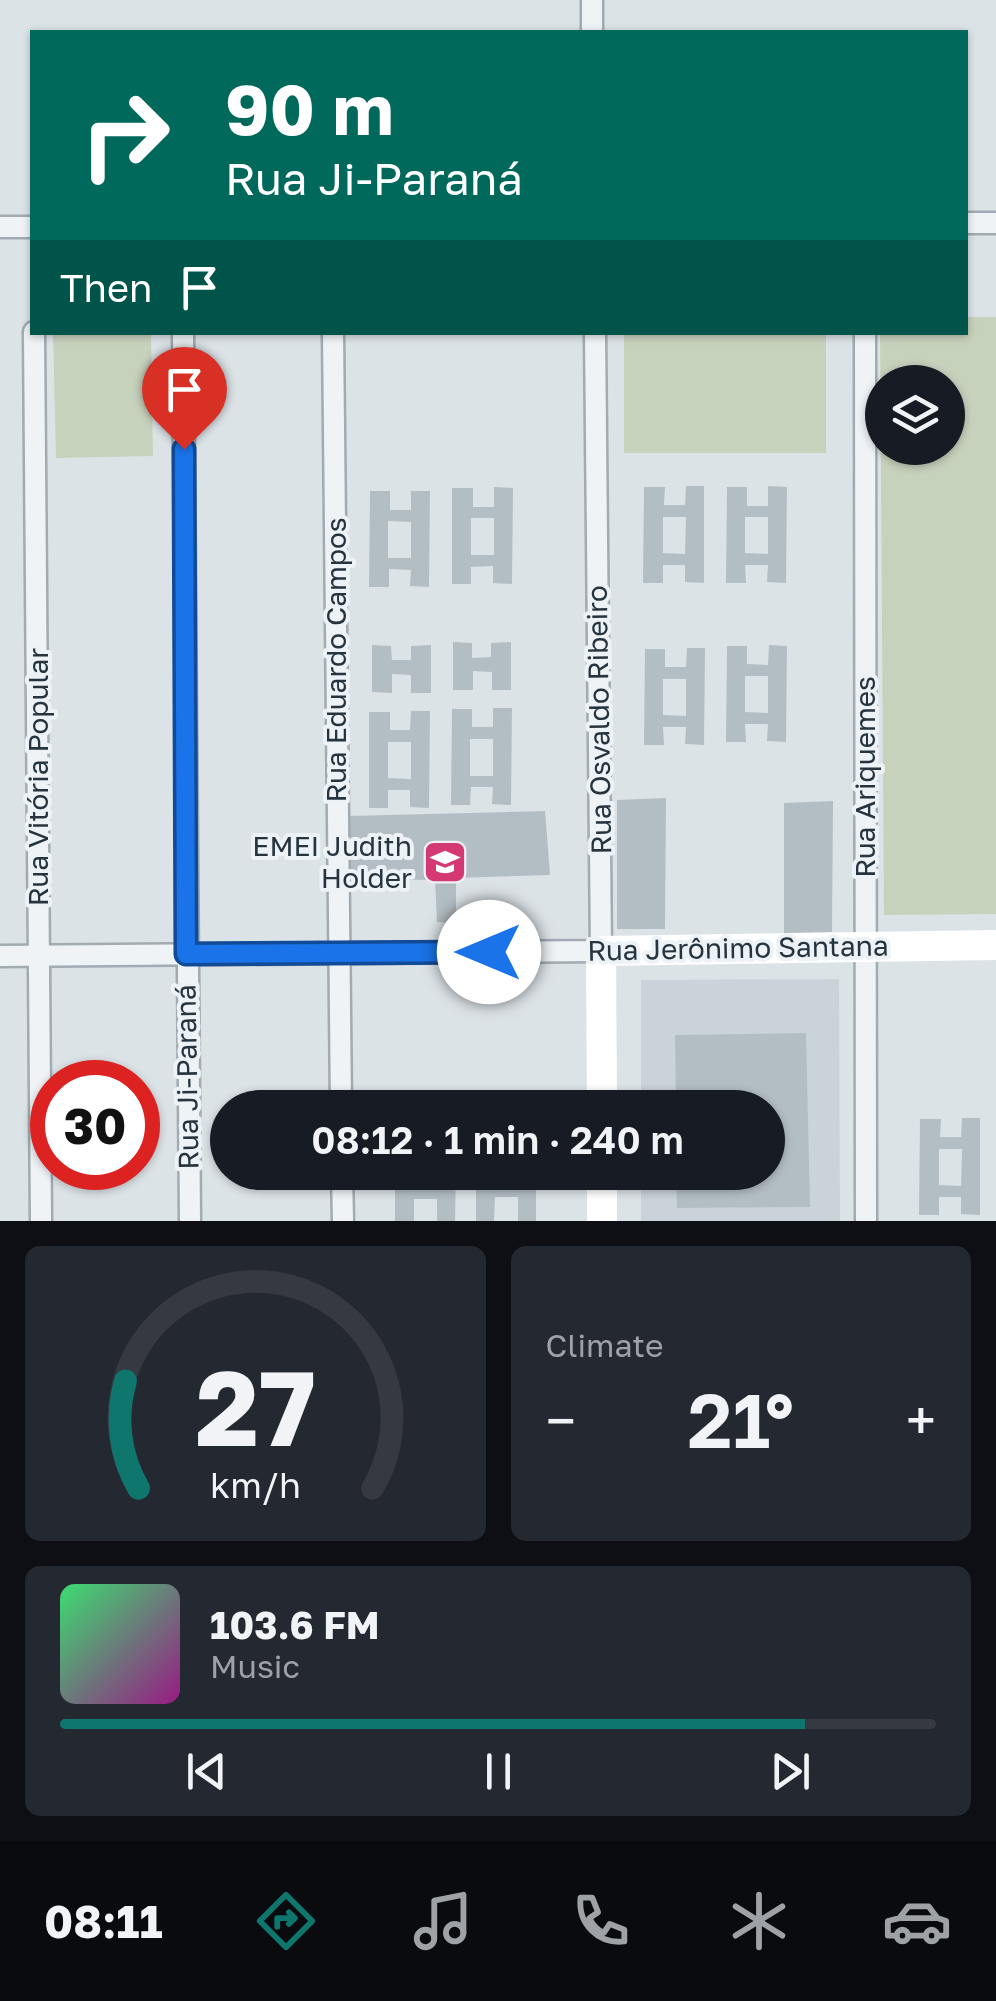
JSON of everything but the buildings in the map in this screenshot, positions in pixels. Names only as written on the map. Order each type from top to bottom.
[{"type":"street","points":[[592,0],[592,30]]},
{"type":"street","points":[[968,223],[996,223]]},
{"type":"street","points":[[0,227],[30,227]]},
{"type":"street","name":"Rua Vitória Popular","points":[[34,335],[41,1221]]},
{"type":"street","name":"Rua Ji-Paraná","points":[[183,335],[190,1221]]},
{"type":"street","name":"Rua Eduardo Campos","points":[[334,335],[341,1090]]},
{"type":"street","name":"Rua Osvaldo Ribeiro","points":[[595,335],[602,1090]]},
{"type":"street","name":"Rua Ariquemes","points":[[865,335],[866,1221]]},
{"type":"street","name":"Rua Jerônimo Santana","points":[[0,956],[996,944]]},
{"type":"street","points":[[342,1190],[343,1221]]},
{"type":"street","points":[[602,1190],[602,1221]]},
{"type":"shaded area","points":[[839,979],[840,1221],[641,1221],[641,1190],[785,1190],[785,1090],[641,1090],[641,980]]},
{"type":"green space","points":[[968,317],[996,317],[996,914],[884,915],[881,465],[965,465],[965,365],[880,365],[880,335],[968,335]]},
{"type":"green space","points":[[53,335],[151,335],[153,456],[56,458]]},
{"type":"green space","points":[[624,335],[826,335],[826,453],[624,453]]},
{"type":"place","name":"EMEI Judith Holder","points":[[445,862]]},
{"type":"route","points":[[184,449],[186,954],[489,952]]}]
